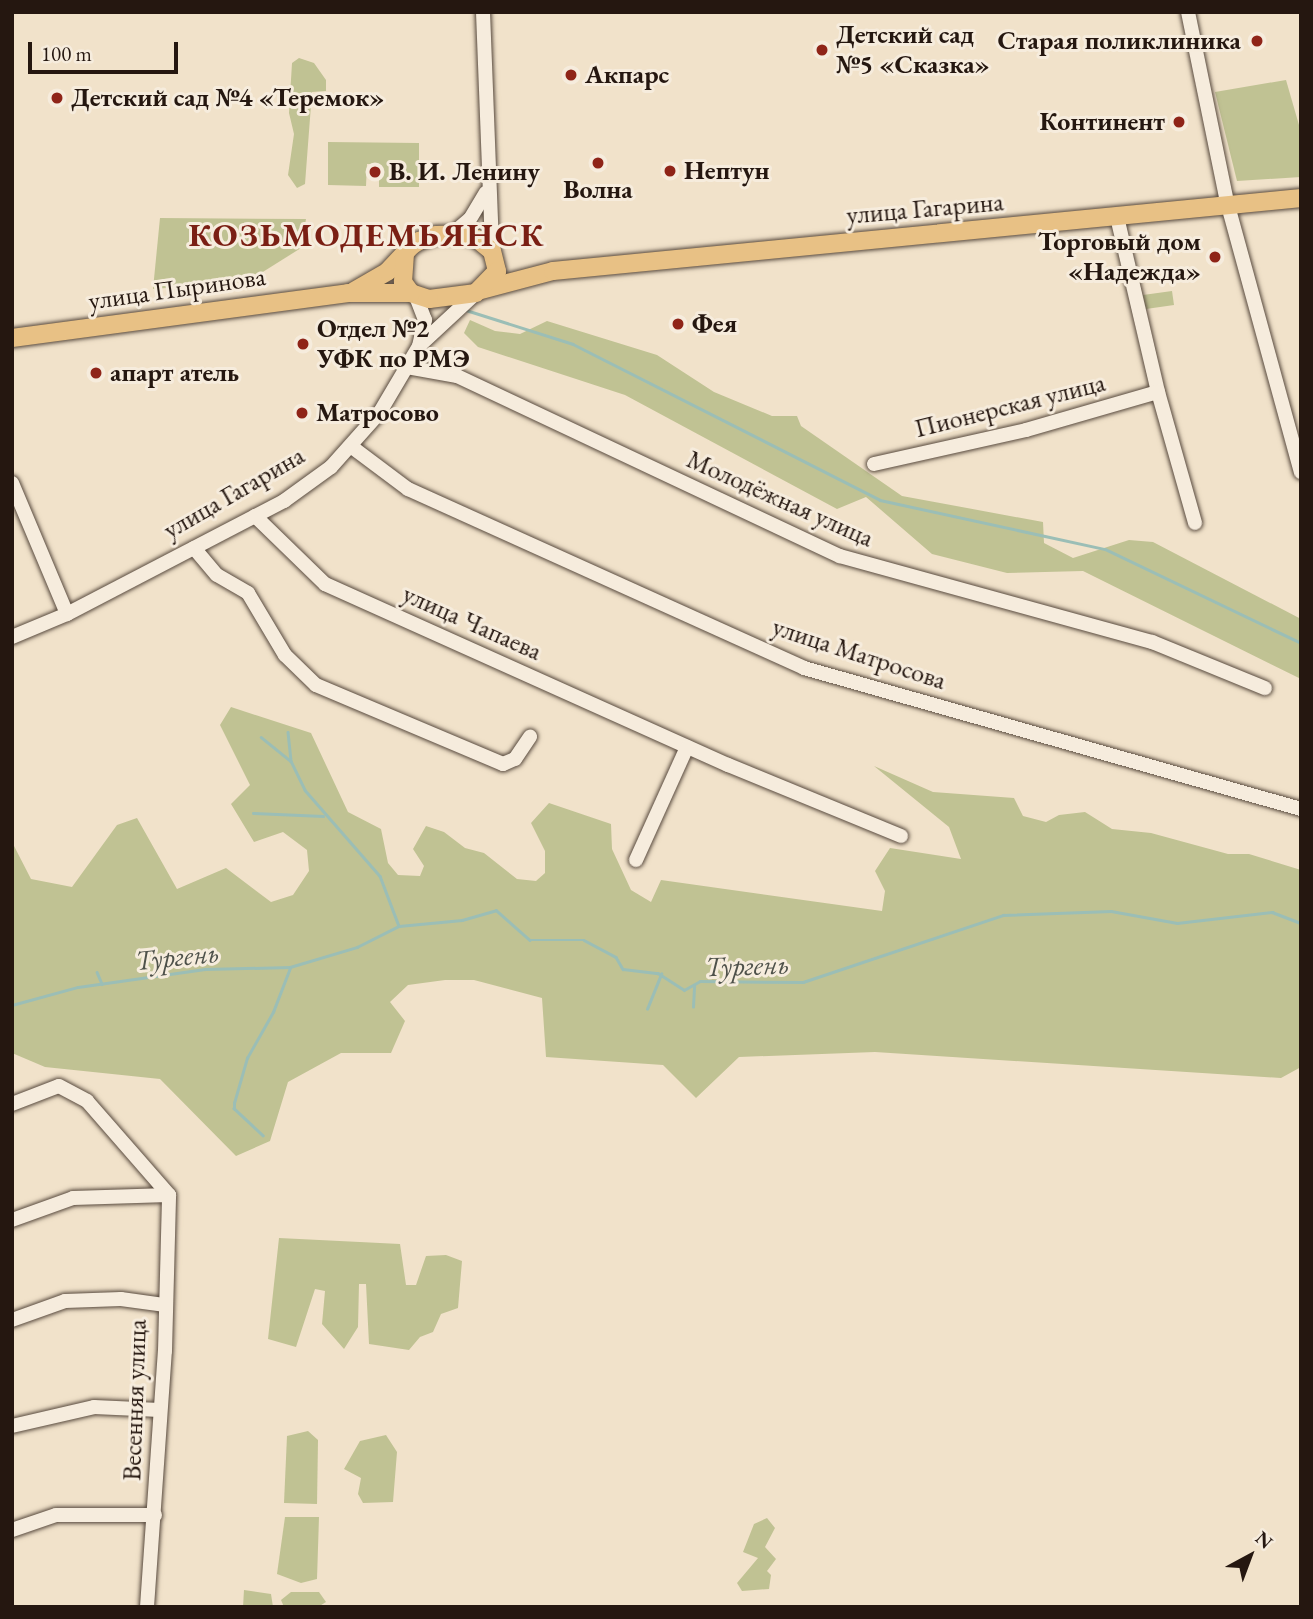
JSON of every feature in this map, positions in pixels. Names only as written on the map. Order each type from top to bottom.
[{"type":"main road","name":"улица Гагарина","points":[[494,255],[520,269],[553,271],[1116,217],[1227,202],[1301,198]]},
{"type":"main road","points":[[452,234],[470,236],[494,255],[496,271],[478,291],[442,300],[414,295],[402,277],[405,253],[427,237],[452,234]]},
{"type":"main road","name":"улица Пыринова","points":[[348,293],[388,271],[405,253]]},
{"type":"main road","name":"улица Гагарина","points":[[478,291],[553,271]]},
{"type":"main road","name":"улица Пыринова","points":[[12,338],[348,293],[414,295]]},
{"type":"street","points":[[484,12],[487,191],[494,255]]},
{"type":"street","points":[[1188,12],[1227,202],[1301,472]]},
{"type":"street","points":[[452,234],[470,219],[487,191]]},
{"type":"street","points":[[1116,217],[1158,392],[1195,523]]},
{"type":"street","name":"улица Гагарина","points":[[419,346],[478,291]]},
{"type":"street","name":"улица Гагарина","points":[[12,637],[66,614],[255,516],[306,486],[352,447],[419,346],[425,320],[414,295]]},
{"type":"street","name":"Молодёжная улица","points":[[407,367],[457,376],[840,556],[1152,642],[1265,688]]},
{"type":"street","name":"Пионерская улица","points":[[874,464],[1026,430],[1158,392]]},
{"type":"street","name":"улица Матросова","points":[[352,447],[408,489],[804,667],[1301,809]]},
{"type":"street","points":[[12,483],[66,614]]},
{"type":"street","name":"улица Чапаева","points":[[255,516],[325,584],[687,747],[901,836]]},
{"type":"street","points":[[194,548],[217,575],[248,593],[285,655],[316,685],[503,764],[514,759],[530,737]]},
{"type":"street","points":[[636,860],[687,747]]},
{"type":"street","points":[[12,1104],[59,1086],[86,1101],[169,1195]]},
{"type":"street","points":[[12,1220],[73,1198],[169,1195]]},
{"type":"street","name":"Весенняя улица","points":[[147,1607],[155,1515],[169,1195]]},
{"type":"street","points":[[12,1320],[65,1301],[121,1299],[164,1306]]},
{"type":"street","points":[[12,1426],[94,1408],[160,1410]]},
{"type":"street","points":[[12,1530],[56,1515],[155,1515]]},
{"type":"green space","points":[[299,58],[314,63],[326,80],[326,91],[312,92],[305,184],[297,188],[288,175],[294,134],[289,113],[292,63]]},
{"type":"green space","points":[[1286,80],[1301,132],[1301,177],[1237,181],[1215,92]]},
{"type":"green space","points":[[328,142],[419,143],[419,187],[379,187],[379,164],[367,164],[366,186],[328,185]]},
{"type":"green space","points":[[160,218],[306,219],[301,248],[247,282],[153,289]]},
{"type":"green space","points":[[1172,291],[1174,305],[1146,309],[1143,295]]},
{"type":"green space","points":[[470,320],[495,331],[520,334],[547,321],[657,355],[714,392],[772,416],[797,416],[801,426],[902,496],[1043,522],[1044,543],[1073,558],[1129,540],[1153,542],[1301,619],[1301,679],[1083,571],[1007,573],[932,554],[866,497],[837,509],[625,395],[478,347],[464,333]]},
{"type":"green space","points":[[231,707],[311,733],[348,812],[381,829],[388,863],[398,875],[420,876],[424,866],[413,849],[426,826],[444,832],[465,848],[484,853],[517,879],[536,881],[545,873],[545,851],[531,823],[549,803],[611,824],[612,849],[631,890],[651,902],[661,880],[882,911],[885,891],[875,871],[890,848],[961,859],[949,827],[874,766],[933,792],[1014,798],[1023,816],[1046,822],[1059,815],[1085,812],[1112,829],[1151,833],[1228,854],[1249,854],[1301,870],[1301,1067],[1281,1078],[875,1052],[739,1057],[696,1098],[663,1065],[546,1057],[542,998],[474,980],[445,980],[408,985],[390,1002],[405,1021],[391,1053],[341,1053],[288,1082],[270,1141],[236,1156],[160,1079],[45,1067],[12,1053],[12,842],[31,879],[72,887],[117,825],[137,818],[177,889],[226,868],[271,902],[293,895],[309,871],[307,850],[283,832],[254,842],[231,804],[250,785],[220,725]]},
{"type":"green space","points":[[279,1238],[400,1244],[406,1285],[416,1285],[426,1256],[446,1255],[462,1261],[458,1308],[441,1314],[433,1332],[420,1337],[409,1350],[369,1344],[366,1284],[359,1284],[358,1327],[344,1349],[322,1324],[325,1291],[315,1289],[296,1347],[268,1339]]},
{"type":"green space","points":[[308,1431],[318,1440],[317,1504],[284,1503],[287,1436]]},
{"type":"green space","points":[[386,1435],[397,1452],[393,1502],[363,1503],[358,1494],[361,1478],[344,1469],[360,1441]]},
{"type":"green space","points":[[285,1517],[319,1517],[317,1579],[301,1583],[277,1574]]},
{"type":"green space","points":[[767,1518],[775,1528],[765,1547],[776,1559],[767,1571],[771,1575],[769,1589],[742,1591],[737,1583],[758,1558],[743,1552],[754,1524]]},
{"type":"green space","points":[[244,1590],[271,1594],[273,1607],[243,1607]]},
{"type":"green space","points":[[291,1592],[319,1592],[326,1602],[318,1607],[284,1607],[281,1600]]},
{"type":"waterway","points":[[466,310],[573,344],[880,500],[1105,549],[1301,643]]},
{"type":"waterway","points":[[288,732],[291,761],[305,790],[380,876],[399,926]]},
{"type":"waterway","points":[[261,737],[291,761]]},
{"type":"waterway","points":[[253,813],[323,816]]},
{"type":"waterway","name":"Тургень","points":[[12,1005],[78,987],[205,969],[290,967],[357,947],[399,926],[462,920],[496,910],[530,940],[584,940],[616,957],[623,969],[658,973],[684,990],[700,981],[803,982],[1003,915],[1111,911],[1177,923],[1272,912],[1301,923]]},
{"type":"waterway","points":[[263,1136],[234,1109],[234,1103],[247,1058],[273,1012],[290,968]]},
{"type":"waterway","points":[[97,972],[102,984]]},
{"type":"waterway","points":[[647,1009],[661,974]]},
{"type":"waterway","points":[[693,1007],[694,986]]},
{"type":"place","name":"Старая поликлиника","points":[[1257,41]]},
{"type":"place","name":"Детский сад №5 «Сказка»","points":[[822,50]]},
{"type":"place","name":"Акпарс","points":[[571,75]]},
{"type":"place","name":"Детский сад №4 «Теремок»","points":[[57,98]]},
{"type":"place","name":"Континент","points":[[1179,122]]},
{"type":"place","name":"Волна","points":[[598,163]]},
{"type":"place","name":"Нептун","points":[[670,171]]},
{"type":"place","name":"В. И. Ленину","points":[[375,172]]},
{"type":"place","name":"Торговый дом «Надежда»","points":[[1215,257]]},
{"type":"place","name":"Фея","points":[[678,324]]},
{"type":"place","name":"Отдел №2 УФК по РМЭ","points":[[303,344]]},
{"type":"place","name":"апарт атель","points":[[96,373]]},
{"type":"place","name":"Матросово","points":[[302,413]]},
{"type":"district","name":"КОЗЬМОДЕМЬЯНСК","points":[[367,235]]}]
